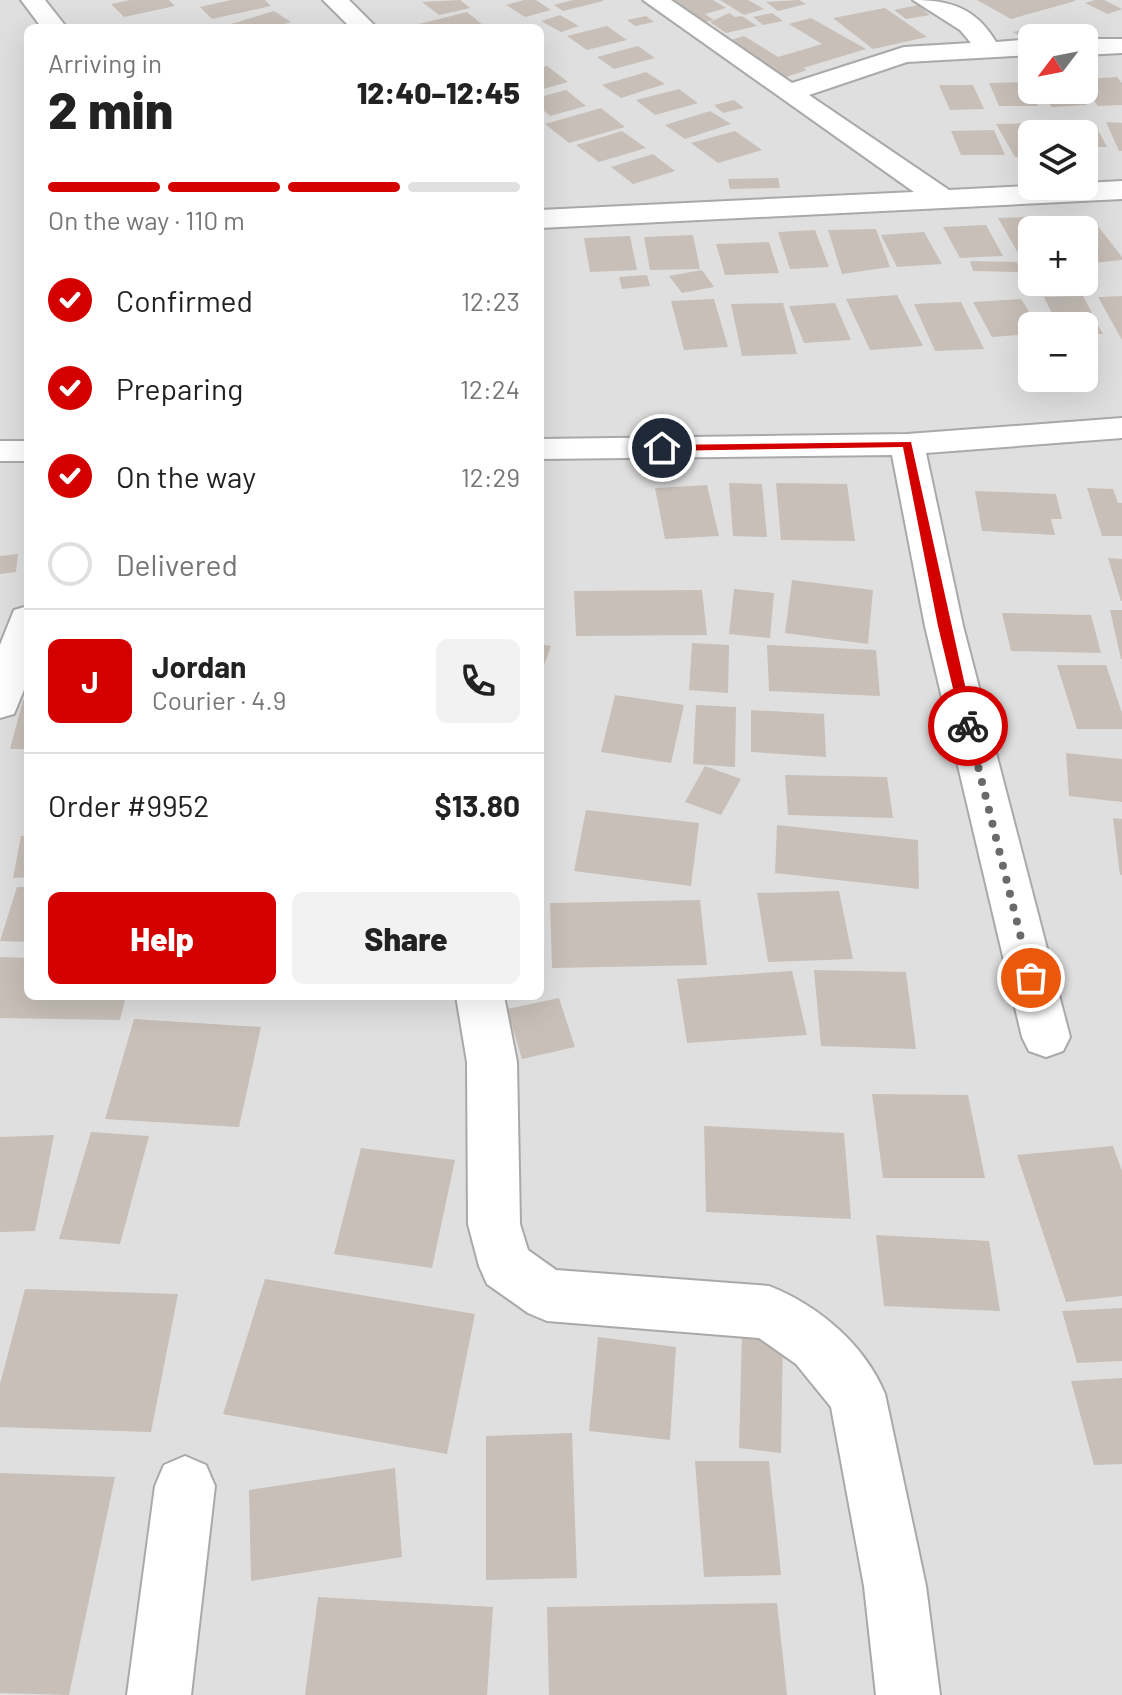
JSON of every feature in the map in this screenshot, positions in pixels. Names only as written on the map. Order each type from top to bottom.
[{"type":"street","points":[[33,0],[52,24]]},
{"type":"street","points":[[335,0],[361,24]]},
{"type":"street","points":[[655,0],[940,197]]},
{"type":"street","points":[[925,0],[982,36],[986,48]]},
{"type":"street","points":[[1098,47],[1122,46]]},
{"type":"street","points":[[788,93],[904,55],[1018,47]]},
{"type":"street","points":[[544,219],[1122,190]]},
{"type":"street","points":[[544,192],[572,217]]},
{"type":"street","points":[[544,449],[907,444],[1122,428]]},
{"type":"street","points":[[907,444],[944,626],[1046,1037]]},
{"type":"street","points":[[0,451],[24,451]]},
{"type":"street","points":[[0,704],[24,631]]},
{"type":"street","points":[[481,1000],[492,1062],[494,1224],[506,1266],[547,1295],[769,1312],[816,1345],[857,1394],[895,1586],[908,1695]]},
{"type":"street","points":[[159,1695],[185,1486]]},
{"type":"shaded area","points":[[0,0],[1122,0],[1122,1695],[0,1695]]},
{"type":"building","points":[[130,0],[169,0],[175,6],[124,17],[111,4]]},
{"type":"building","points":[[231,0],[265,0],[271,6],[212,19],[200,7]]},
{"type":"building","points":[[460,0],[470,8],[439,15],[422,2]]},
{"type":"building","points":[[536,0],[551,10],[525,17],[506,5]]},
{"type":"building","points":[[573,0],[603,1],[563,11],[554,5]]},
{"type":"building","points":[[665,0],[713,0],[726,8],[705,14],[714,20],[700,23]]},
{"type":"building","points":[[720,0],[748,0],[764,9],[744,15]]},
{"type":"building","points":[[799,0],[806,4],[778,11],[766,2]]},
{"type":"building","points":[[977,0],[1075,0],[1075,1],[1011,19]]},
{"type":"building","points":[[1104,0],[1122,9],[1108,14],[1085,3]]},
{"type":"building","points":[[918,5],[930,15],[906,19],[894,10]]},
{"type":"building","points":[[885,8],[927,37],[873,49],[833,18]]},
{"type":"building","points":[[274,11],[291,22],[284,24],[231,24]]},
{"type":"building","points":[[467,12],[482,24],[419,24]]},
{"type":"building","points":[[729,13],[735,17],[742,16],[757,26],[726,33],[710,22]]},
{"type":"building","points":[[772,13],[783,21],[763,25],[753,17]]},
{"type":"building","points":[[560,15],[579,26],[561,32],[541,21]]},
{"type":"building","points":[[646,16],[654,22],[635,26],[627,20]]},
{"type":"building","points":[[811,18],[866,49],[803,68],[807,70],[783,78],[724,42],[744,36],[778,57],[822,44],[789,24]]},
{"type":"building","points":[[607,26],[627,40],[587,50],[567,36]]},
{"type":"building","points":[[638,46],[655,58],[614,69],[597,57]]},
{"type":"building","points":[[547,66],[568,82],[544,89],[544,67]]},
{"type":"building","points":[[646,72],[665,84],[621,98],[602,85]]},
{"type":"building","points":[[1117,77],[1122,83],[1122,105],[1098,106],[1098,78]]},
{"type":"building","points":[[1018,82],[1018,104],[1038,106],[999,106],[989,83]]},
{"type":"building","points":[[939,85],[973,85],[984,109],[950,110]]},
{"type":"building","points":[[679,89],[698,103],[655,115],[636,100]]},
{"type":"building","points":[[566,90],[586,106],[550,116],[544,111],[544,96]]},
{"type":"building","points":[[734,100],[744,108],[723,113],[714,105]]},
{"type":"building","points":[[1050,104],[1087,105],[1052,107]]},
{"type":"building","points":[[601,108],[625,127],[569,143],[545,124]]},
{"type":"building","points":[[710,111],[731,124],[685,139],[665,125]]},
{"type":"building","points":[[1106,122],[1122,123],[1122,151],[1119,151]]},
{"type":"building","points":[[996,124],[1018,124],[1018,157],[1015,157]]},
{"type":"building","points":[[994,130],[1005,155],[961,155],[951,131]]},
{"type":"building","points":[[1098,130],[1107,147],[1098,147]]},
{"type":"building","points":[[622,131],[646,148],[599,162],[576,145]]},
{"type":"building","points":[[735,131],[762,150],[718,163],[691,143]]},
{"type":"building","points":[[653,154],[675,171],[633,184],[611,167]]},
{"type":"building","points":[[778,178],[780,188],[730,189],[728,179]]},
{"type":"building","points":[[1018,217],[1018,253],[998,218]]},
{"type":"building","points":[[986,225],[1003,256],[960,258],[943,227]]},
{"type":"building","points":[[1098,226],[1122,257],[1122,260],[1098,263]]},
{"type":"building","points":[[876,229],[890,267],[842,274],[828,230]]},
{"type":"building","points":[[815,230],[829,267],[790,269],[778,232]]},
{"type":"building","points":[[924,232],[942,264],[897,267],[881,235]]},
{"type":"building","points":[[693,235],[700,269],[650,270],[644,237]]},
{"type":"building","points":[[630,236],[637,270],[590,272],[584,238]]},
{"type":"building","points":[[769,242],[779,273],[725,275],[716,244]]},
{"type":"building","points":[[970,261],[1017,262],[1018,265],[1018,272],[973,271]]},
{"type":"building","points":[[702,270],[714,287],[682,293],[669,276]]},
{"type":"building","points":[[647,275],[650,286],[622,289],[619,277]]},
{"type":"building","points":[[897,295],[923,346],[870,350],[846,299]]},
{"type":"building","points":[[1083,296],[1091,312],[1051,312],[1044,297]]},
{"type":"building","points":[[1122,296],[1122,340],[1098,297]]},
{"type":"building","points":[[714,299],[728,347],[684,350],[671,301]]},
{"type":"building","points":[[1021,299],[1029,312],[1018,312],[1018,335],[992,337],[973,302]]},
{"type":"building","points":[[961,302],[984,349],[935,351],[914,304]]},
{"type":"building","points":[[783,303],[797,354],[742,356],[731,304]]},
{"type":"building","points":[[835,303],[851,340],[804,343],[789,306]]},
{"type":"building","points":[[729,483],[762,484],[767,537],[733,536]]},
{"type":"building","points":[[776,483],[847,484],[855,541],[781,540]]},
{"type":"building","points":[[707,485],[719,536],[665,539],[655,488]]},
{"type":"building","points":[[1087,488],[1113,489],[1118,503],[1122,503],[1122,536],[1102,536]]},
{"type":"building","points":[[975,491],[1056,494],[1062,519],[1051,519],[1055,535],[982,531]]},
{"type":"building","points":[[18,554],[16,572],[0,574],[0,556]]},
{"type":"building","points":[[1108,558],[1122,559],[1122,601],[1121,601]]},
{"type":"building","points":[[792,580],[873,590],[868,644],[785,633]]},
{"type":"building","points":[[734,589],[774,593],[770,638],[729,634]]},
{"type":"building","points":[[702,590],[707,635],[576,636],[574,591]]},
{"type":"building","points":[[1110,610],[1122,610],[1122,659],[1121,659]]},
{"type":"building","points":[[1002,613],[1091,615],[1101,653],[1011,651]]},
{"type":"building","points":[[692,643],[729,645],[728,693],[689,690]]},
{"type":"building","points":[[544,645],[551,646],[544,665]]},
{"type":"building","points":[[767,645],[876,650],[880,696],[769,691]]},
{"type":"building","points":[[1057,665],[1106,665],[1122,713],[1122,729],[1077,729]]},
{"type":"building","points":[[615,695],[684,705],[671,763],[601,752]]},
{"type":"building","points":[[23,700],[24,700],[24,749],[10,749]]},
{"type":"building","points":[[696,705],[736,707],[735,767],[693,764]]},
{"type":"building","points":[[751,710],[824,714],[826,757],[751,752]]},
{"type":"building","points":[[1066,753],[1122,759],[1122,802],[1069,796]]},
{"type":"building","points":[[705,766],[741,779],[721,815],[685,802]]},
{"type":"building","points":[[785,775],[887,777],[893,818],[788,815]]},
{"type":"building","points":[[586,810],[699,823],[691,886],[574,871]]},
{"type":"building","points":[[1113,818],[1122,819],[1122,875],[1120,875]]},
{"type":"building","points":[[777,825],[918,840],[919,889],[775,873]]},
{"type":"building","points":[[21,836],[24,836],[24,877],[13,878]]},
{"type":"building","points":[[17,887],[24,887],[24,942],[0,941]]},
{"type":"building","points":[[839,891],[853,959],[768,962],[757,893]]},
{"type":"building","points":[[700,900],[707,965],[552,968],[550,903]]},
{"type":"building","points":[[0,957],[24,958],[24,1000],[125,1000],[120,1020],[0,1018]]},
{"type":"building","points":[[814,970],[906,972],[916,1049],[821,1046]]},
{"type":"building","points":[[792,971],[807,1035],[687,1043],[677,979]]},
{"type":"building","points":[[559,998],[575,1047],[522,1059],[507,1009]]},
{"type":"building","points":[[134,1019],[261,1027],[239,1127],[105,1119]]},
{"type":"building","points":[[872,1094],[968,1095],[985,1178],[883,1178]]},
{"type":"building","points":[[704,1126],[844,1133],[851,1219],[706,1212]]},
{"type":"building","points":[[91,1132],[149,1136],[120,1244],[59,1239]]},
{"type":"building","points":[[54,1135],[35,1231],[0,1232],[0,1137]]},
{"type":"building","points":[[1113,1146],[1122,1171],[1122,1296],[1066,1302],[1017,1155]]},
{"type":"building","points":[[361,1148],[455,1160],[432,1268],[334,1254]]},
{"type":"building","points":[[876,1235],[989,1241],[1000,1311],[884,1306]]},
{"type":"building","points":[[265,1279],[475,1314],[447,1454],[223,1414]]},
{"type":"building","points":[[25,1289],[178,1294],[151,1432],[0,1427],[0,1384]]},
{"type":"building","points":[[1122,1308],[1122,1361],[1077,1363],[1062,1311]]},
{"type":"building","points":[[742,1332],[783,1338],[781,1453],[739,1448]]},
{"type":"building","points":[[598,1337],[676,1347],[670,1440],[589,1431]]},
{"type":"building","points":[[1122,1378],[1122,1464],[1094,1465],[1071,1381]]},
{"type":"building","points":[[572,1433],[577,1578],[486,1580],[486,1436]]},
{"type":"building","points":[[695,1461],[769,1461],[781,1575],[704,1577]]},
{"type":"building","points":[[395,1468],[402,1557],[251,1581],[249,1490]]},
{"type":"building","points":[[0,1473],[115,1477],[69,1695],[0,1693]]},
{"type":"building","points":[[318,1597],[493,1607],[487,1695],[305,1695]]},
{"type":"building","points":[[777,1603],[787,1695],[549,1695],[547,1607]]},
{"type":"way so far","points":[[968,726],[1031,978]]},
{"type":"route","points":[[662,448],[907,444],[968,726]]}]
